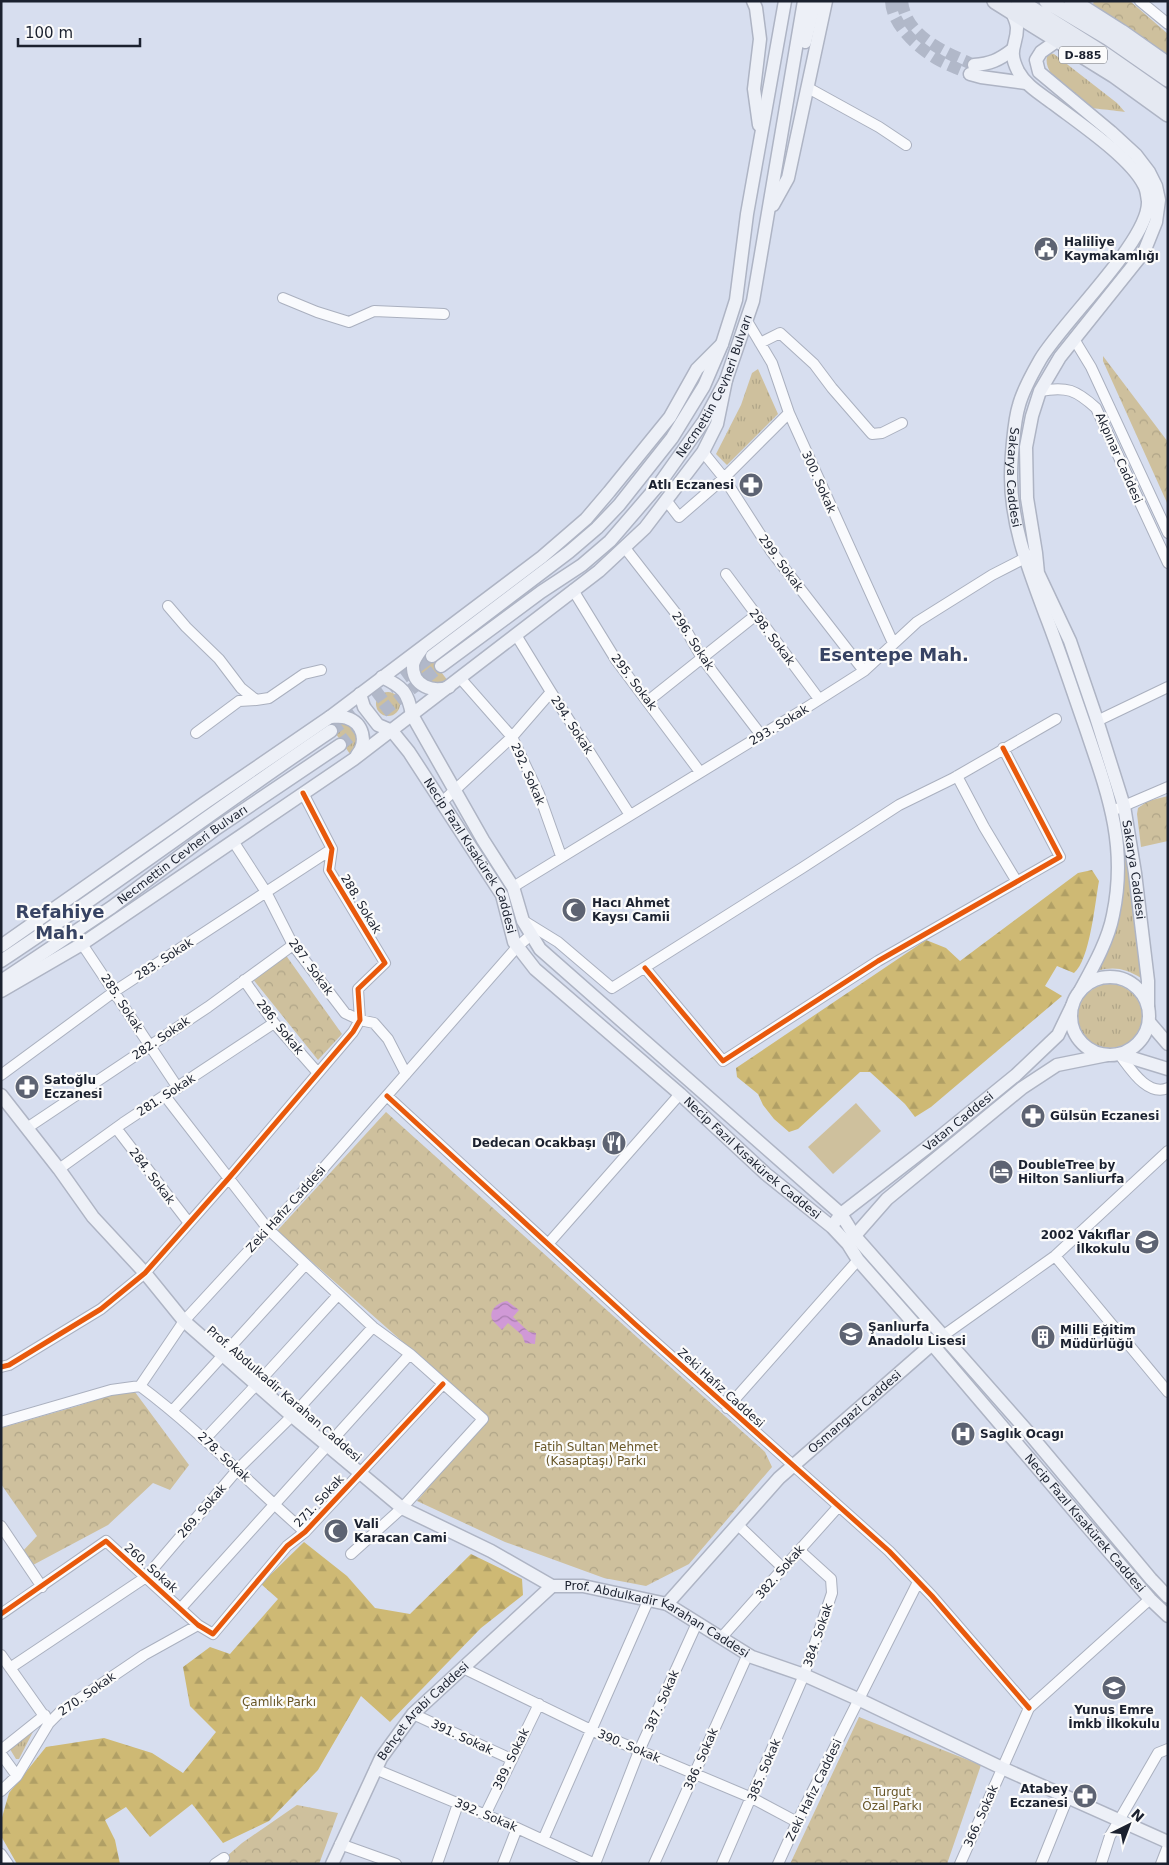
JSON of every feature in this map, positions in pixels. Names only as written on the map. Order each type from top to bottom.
[{"type":"highway","name":"D-885","points":[[995,1],[1016,7],[1058,40],[1114,75],[1168,114]]},
{"type":"highway","points":[[1047,1],[1109,38],[1168,79]]},
{"type":"highway","points":[[1072,1],[1168,65]]},
{"type":"highway","points":[[1016,7],[1102,53],[1168,99]]},
{"type":"main road","points":[[753,1],[756,8],[760,39],[754,89],[761,137]]},
{"type":"main road","name":"Necmettin Cevheri Bulvarı","points":[[382,677],[428,651],[569,552],[597,528],[619,505],[690,412],[704,386],[722,344],[736,300],[747,214],[786,1]]},
{"type":"main road","name":"Necmettin Cevheri Bulvarı","points":[[441,666],[541,592],[582,565],[610,540],[660,483],[704,421],[726,380],[753,301],[804,1]]},
{"type":"main road","points":[[792,70],[806,39],[815,1]]},
{"type":"main road","points":[[768,214],[788,178],[826,1]]},
{"type":"main road","name":"Sakarya Caddesi","points":[[1016,7],[1017,28],[1012,50],[1017,68],[1026,83],[1091,132],[1134,170],[1146,188],[1148,204],[1146,217],[1131,245],[1041,358],[1018,405],[1011,476],[1014,522],[1070,641],[1097,721],[1135,873],[1148,981],[1148,1006]]},
{"type":"main road","name":"Sakarya Caddesi","points":[[1058,40],[1041,52],[1036,60],[1039,72],[1136,155],[1149,172],[1156,186],[1159,200],[1156,222],[1144,252],[1074,339],[1040,391],[1032,416],[1026,447],[1031,555],[1061,656],[1118,809],[1119,876],[1113,917],[1080,991]]},
{"type":"main road","points":[[1012,50],[1000,60],[972,69],[981,77],[1026,83]]},
{"type":"main road","points":[[1,991],[82,944],[354,759],[599,572],[645,528],[702,452],[716,424],[726,380]]},
{"type":"main road","points":[[428,651],[415,659],[413,666],[416,676],[422,685],[430,690],[441,690],[456,682]]},
{"type":"main road","points":[[1,946],[330,717],[382,677]]},
{"type":"main road","name":"Necip Fazıl Kısakürek Caddesi","points":[[382,677],[399,685],[410,700],[412,716],[483,840],[513,887],[523,921],[540,949],[841,1214],[858,1260],[1150,1600],[1168,1616]]},
{"type":"main road","name":"Necip Fazıl Kısakürek Caddesi","points":[[360,694],[364,707],[378,725],[392,731],[409,752],[502,895],[514,942],[535,969],[680,1094],[766,1174],[832,1227],[851,1239],[944,1335],[1168,1597]]},
{"type":"main road","points":[[330,717],[346,717],[355,722],[360,729],[364,737],[360,751],[354,759]]},
{"type":"main road","name":"Necmettin Cevheri Bulvarı","points":[[1,961],[99,895],[209,814],[331,731]]},
{"type":"main road","name":"Necmettin Cevheri Bulvarı","points":[[1,981],[112,907],[217,828],[340,745]]},
{"type":"main road","points":[[1113,1055],[1130,1050],[1139,1043],[1146,1033],[1149,1022],[1148,1006],[1143,995],[1135,986],[1113,977],[1101,978],[1089,983],[1080,991],[1072,1006],[1071,1017],[1073,1029],[1078,1039],[1091,1050],[1168,1069]]},
{"type":"main road","name":"Vatan Caddesi","points":[[832,1227],[841,1214],[925,1150],[1016,1075],[1058,1035],[1072,1006]]},
{"type":"main road","points":[[1149,1022],[1168,1044]]},
{"type":"main road","name":"Vatan Caddesi","points":[[851,1239],[887,1199],[1022,1088],[1057,1065],[1113,1055]]},
{"type":"main road","name":"Prof. Abdulkadir Karahan Caddesi","points":[[1,1095],[93,1216],[184,1321],[358,1473],[402,1508],[491,1551],[552,1586],[583,1586],[667,1604],[748,1654],[804,1675],[860,1700],[1119,1822],[1168,1842]]},
{"type":"main road","points":[[900,1307],[912,1326],[917,1339],[918,1356],[933,1356],[950,1366]]},
{"type":"main road","name":"Osmangazi Caddesi","points":[[667,1604],[779,1478],[944,1335]]},
{"type":"main road","name":"Behçet Arabi Caddesi","points":[[332,1864],[375,1769],[413,1714],[552,1586]]},
{"type":"street","points":[[1140,1],[1168,24]]},
{"type":"street","points":[[807,91],[810,89],[906,145]]},
{"type":"street","points":[[283,298],[317,312],[349,322],[374,311],[444,314]]},
{"type":"street","name":"300. Sokak","points":[[747,321],[772,363],[789,413],[893,643]]},
{"type":"street","points":[[760,343],[780,333],[814,364],[872,434],[882,433],[902,423]]},
{"type":"street","name":"Akpınar Caddesi","points":[[1074,339],[1091,367],[1168,533]]},
{"type":"street","name":"Akpınar Caddesi","points":[[1040,391],[1058,388],[1071,390],[1084,397],[1096,408],[1168,564]]},
{"type":"street","points":[[666,500],[679,517],[724,478],[789,413]]},
{"type":"street","name":"299. Sokak","points":[[702,452],[724,478],[772,552],[864,671]]},
{"type":"street","name":"296. Sokak","points":[[624,548],[678,616],[702,658],[761,735]]},
{"type":"street","name":"293. Sokak","points":[[513,887],[864,671],[917,622],[992,575],[1031,555]]},
{"type":"street","name":"298. Sokak","points":[[726,574],[819,699]]},
{"type":"street","name":"295. Sokak","points":[[573,590],[616,660],[700,772]]},
{"type":"street","points":[[168,606],[186,627],[219,659],[240,688],[256,700]]},
{"type":"street","points":[[648,701],[756,615]]},
{"type":"street","name":"294. Sokak","points":[[516,634],[630,815]]},
{"type":"street","points":[[196,733],[239,702],[269,698],[304,674],[321,670]]},
{"type":"street","name":"292. Sokak","points":[[456,682],[512,737],[538,794],[561,856]]},
{"type":"street","points":[[1097,721],[1168,687]]},
{"type":"street","points":[[442,802],[512,737],[551,692]]},
{"type":"street","points":[[523,921],[558,942],[612,988],[802,868],[899,804],[957,776],[1056,718]]},
{"type":"street","points":[[645,968],[724,1061],[878,961],[1060,857],[1003,748]]},
{"type":"street","points":[[957,776],[1017,882]]},
{"type":"street","points":[[1118,809],[1168,787]]},
{"type":"street","name":"288. Sokak","points":[[303,793],[332,849],[329,870],[385,963],[358,989],[360,1020]]},
{"type":"street","name":"287. Sokak","points":[[233,841],[266,892],[293,945],[345,1013],[360,1020],[374,1023],[388,1039],[406,1074]]},
{"type":"street","name":"283. Sokak","points":[[1,1075],[115,991],[332,849]]},
{"type":"street","name":"Zeki Hafız Caddesi","points":[[140,1386],[184,1321],[268,1230],[518,947],[531,935]]},
{"type":"street","name":"285. Sokak","points":[[82,944],[178,1088]]},
{"type":"street","name":"282. Sokak","points":[[27,1128],[208,1007],[293,945]]},
{"type":"street","name":"286. Sokak","points":[[244,980],[274,1023],[318,1073]]},
{"type":"street","points":[[1,1367],[9,1365],[101,1309],[144,1273],[228,1179],[318,1073],[360,1020]]},
{"type":"street","name":"281. Sokak","points":[[59,1169],[116,1128],[274,1023]]},
{"type":"street","points":[[1113,1055],[1141,1081],[1155,1090],[1162,1091],[1168,1088]]},
{"type":"street","points":[[548,1244],[680,1094]]},
{"type":"street","points":[[165,1096],[268,1230],[373,1327],[410,1354],[483,1419],[402,1508],[351,1554]]},
{"type":"street","name":"Zeki Hafız Caddesi","points":[[387,1096],[727,1408],[889,1551],[1028,1708]]},
{"type":"street","name":"284. Sokak","points":[[116,1128],[189,1223]]},
{"type":"street","points":[[944,1335],[1056,1256],[1168,1151]]},
{"type":"street","points":[[1056,1256],[1168,1392]]},
{"type":"street","points":[[727,1408],[858,1260]]},
{"type":"street","points":[[173,1410],[305,1265]]},
{"type":"street","points":[[205,1439],[338,1295]]},
{"type":"street","name":"269. Sokak","points":[[10,1668],[146,1577],[238,1469],[292,1416],[373,1327]]},
{"type":"street","points":[[181,1608],[410,1354]]},
{"type":"street","name":"271. Sokak","points":[[213,1634],[287,1546],[305,1532],[443,1384]]},
{"type":"street","points":[[1,1422],[111,1390],[140,1386]]},
{"type":"street","name":"278. Sokak","points":[[140,1386],[173,1410],[305,1532]]},
{"type":"street","name":"382. Sokak","points":[[722,1638],[838,1507]]},
{"type":"street","points":[[738,1525],[783,1568]]},
{"type":"street","points":[[1,1526],[42,1587]]},
{"type":"street","name":"260. Sokak","points":[[1,1614],[106,1541],[198,1625],[213,1634]]},
{"type":"street","name":"384. Sokak","points":[[799,1550],[831,1579],[832,1593],[804,1675]]},
{"type":"street","name":"Zeki Hafız Caddesi","points":[[778,1864],[797,1822],[918,1582]]},
{"type":"street","points":[[1028,1708],[1150,1600]]},
{"type":"street","points":[[543,1840],[593,1731],[648,1601]]},
{"type":"street","name":"387. Sokak","points":[[595,1864],[639,1751],[697,1623]]},
{"type":"street","name":"270. Sokak","points":[[1,1791],[17,1776],[47,1719],[144,1655],[198,1625]]},
{"type":"street","name":"386. Sokak","points":[[654,1864],[748,1654]]},
{"type":"street","points":[[1,1656],[47,1719],[1,1750]]},
{"type":"street","name":"390. Sokak","points":[[463,1668],[593,1731],[752,1798],[797,1822]]},
{"type":"street","name":"385. Sokak","points":[[722,1864],[804,1675]]},
{"type":"street","name":"389. Sokak","points":[[484,1815],[539,1704]]},
{"type":"street","name":"366. Sokak","points":[[960,1864],[1028,1708]]},
{"type":"street","name":"391. Sokak","points":[[413,1714],[511,1759]]},
{"type":"street","points":[[1101,1864],[1110,1836],[1158,1753],[1168,1750]]},
{"type":"street","points":[[1,1754],[17,1776]]},
{"type":"street","name":"392. Sokak","points":[[375,1769],[517,1828],[595,1864]]},
{"type":"street","points":[[1041,1864],[1068,1797]]},
{"type":"street","points":[[437,1864],[458,1804]]},
{"type":"street","points":[[503,1864],[517,1828]]},
{"type":"street","points":[[340,1844],[396,1864]]},
{"type":"street","points":[[1162,1864],[1168,1846]]},
{"type":"street","points":[[1,1854],[8,1864]]},
{"type":"green space","points":[[1094,1],[1130,1],[1168,34],[1168,55],[1093,4]]},
{"type":"green space","points":[[1049,53],[1054,54],[1117,103],[1125,112],[1086,107],[1080,103],[1065,91],[1052,75],[1047,60]]},
{"type":"green space","points":[[1103,356],[1168,442],[1168,505],[1103,361]]},
{"type":"green space","points":[[758,369],[778,414],[727,465],[716,454],[741,405],[752,373]]},
{"type":"green space","points":[[426,652],[448,681],[439,684],[426,682],[419,672],[418,663]]},
{"type":"green space","points":[[383,692],[393,692],[400,699],[400,709],[393,716],[383,716],[376,709],[376,699]]},
{"type":"green space","points":[[339,722],[350,727],[357,734],[357,744],[350,754],[329,724]]},
{"type":"green space","points":[[1168,796],[1168,841],[1141,847],[1138,808],[1148,801]]},
{"type":"green space","points":[[1126,843],[1143,977],[1141,978],[1120,969],[1097,971],[1123,884]]},
{"type":"green space","points":[[1092,870],[1099,881],[1088,944],[1080,966],[1074,973],[1057,966],[1045,986],[1062,996],[931,1107],[915,1117],[905,1104],[870,1072],[860,1072],[798,1129],[789,1132],[774,1119],[763,1105],[758,1094],[737,1077],[736,1068],[926,940],[946,948],[960,961],[1078,873]]},
{"type":"green space","points":[[285,954],[342,1034],[318,1060],[252,978]]},
{"type":"green space","points":[[1104,984],[1116,984],[1133,993],[1140,1004],[1142,1016],[1140,1028],[1133,1039],[1116,1048],[1104,1048],[1092,1043],[1083,1034],[1078,1022],[1078,1010],[1083,998],[1092,989]]},
{"type":"green space","points":[[856,1103],[881,1131],[833,1174],[808,1147]]},
{"type":"green space","name":"Fatih Sultan Mehmet (Kasaptaşı) Parkı","points":[[386,1112],[765,1452],[772,1467],[689,1564],[646,1586],[604,1578],[505,1542],[417,1501],[488,1417],[277,1231]]},
{"type":"green space","points":[[132,1388],[189,1465],[170,1490],[153,1483],[108,1525],[33,1565],[21,1553],[37,1536],[1,1484],[1,1428]]},
{"type":"green space","name":"Çamlık Parkı","points":[[304,1542],[347,1576],[375,1608],[410,1614],[471,1554],[522,1579],[523,1595],[481,1628],[390,1722],[361,1696],[318,1770],[269,1821],[223,1843],[192,1804],[150,1837],[126,1807],[105,1820],[115,1840],[120,1864],[17,1864],[1,1836],[1,1821],[9,1793],[46,1747],[104,1738],[152,1753],[183,1773],[216,1732],[190,1706],[183,1667],[210,1647],[230,1654],[278,1599],[261,1584]]},
{"type":"green space","points":[[36,1716],[38,1722],[19,1759],[16,1759],[5,1741]]},
{"type":"green space","name":"Turgut Özal Parkı","points":[[859,1717],[981,1765],[947,1864],[790,1864]]},
{"type":"green space","points":[[297,1805],[338,1813],[319,1864],[218,1864],[242,1843]]},
{"type":"water","points":[[507,1301],[519,1310],[513,1317],[529,1332],[536,1333],[535,1344],[525,1343],[522,1335],[508,1323],[502,1330],[493,1321],[491,1314],[494,1308],[500,1303]]},
{"type":"tunnel","points":[[891,1],[896,19],[914,42],[937,59],[970,74]]},
{"type":"tunnel","points":[[902,1],[905,14],[919,34],[940,49],[974,65]]},
{"type":"tunnel","points":[[331,731],[432,656]]},
{"type":"tunnel","points":[[340,745],[441,666]]},
{"type":"cycle path","points":[[645,968],[723,1061],[878,961],[1060,857],[1003,748]]},
{"type":"cycle path","points":[[1,1367],[9,1365],[101,1309],[145,1273],[353,1032],[360,1020],[358,989],[385,963],[329,870],[332,849],[303,793]]},
{"type":"cycle path","points":[[387,1096],[635,1324],[889,1551],[932,1596],[1029,1708]]},
{"type":"cycle path","points":[[1,1614],[106,1541],[198,1625],[213,1634],[287,1546],[305,1532],[443,1384]]},
{"type":"place","name":"Haliliye Kaymakamlığı","points":[[1046,249]]},
{"type":"place","name":"Atlı Eczanesi","points":[[751,485]]},
{"type":"place","name":"Hacı Ahmet Kaysı Camii","points":[[574,910]]},
{"type":"place","name":"Satoğlu Eczanesi","points":[[27,1087]]},
{"type":"place","name":"Gülsün Eczanesi","points":[[1033,1116]]},
{"type":"place","name":"Dedecan Ocakbaşı","points":[[614,1143]]},
{"type":"place","name":"DoubleTree by Hilton Sanliurfa","points":[[1001,1172]]},
{"type":"place","name":"2002 Vakıflar İlkokulu","points":[[1147,1242]]},
{"type":"place","name":"Şanlıurfa Anadolu Lisesi","points":[[851,1334]]},
{"type":"place","name":"Milli Eğitim Müdürlüğü","points":[[1043,1337]]},
{"type":"place","name":"Saglık Ocagı","points":[[963,1434]]},
{"type":"place","name":"Vali Karacan Cami","points":[[336,1531]]},
{"type":"place","name":"Yunus Emre İmkb İlkokulu","points":[[1114,1688]]},
{"type":"place","name":"Atabey Eczanesi","points":[[1085,1796]]},
{"type":"district","name":"Esentepe Mah.","points":[[894,655]]},
{"type":"district","name":"Refahiye Mah.","points":[[60,922]]}]
